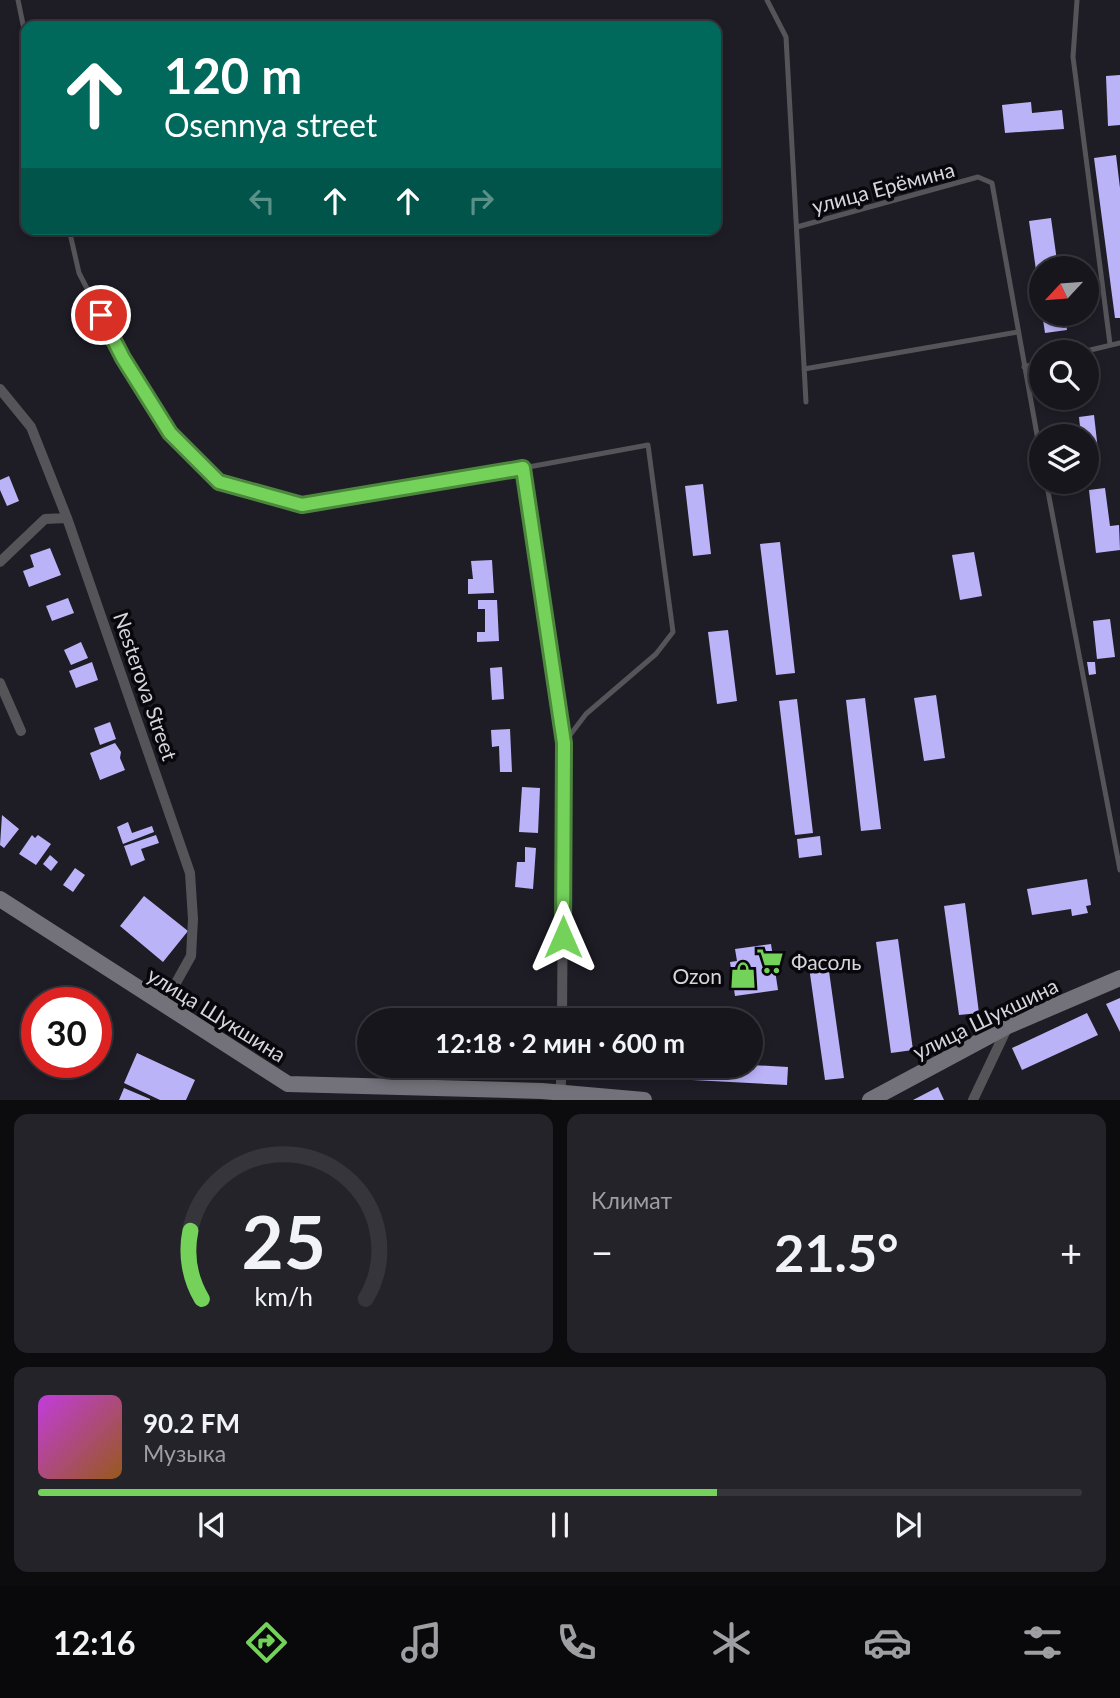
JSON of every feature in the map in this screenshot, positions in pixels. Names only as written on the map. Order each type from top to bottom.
[{"type":"street","name":"Nesterova Street","points":[[0,389],[32,427],[67,518],[190,873],[193,919],[191,956],[163,1006]]},
{"type":"street","points":[[523,468],[564,743],[562,1008]]},
{"type":"street","points":[[0,562],[45,519],[67,518]]},
{"type":"street","points":[[0,683],[21,731]]},
{"type":"street","name":"улица Шукшина","points":[[0,900],[288,1084],[644,1100]]},
{"type":"street","name":"улица Шукшина","points":[[870,1100],[1008,1026],[1120,978]]},
{"type":"street","points":[[973,1100],[1008,1026]]},
{"type":"street","points":[[560,1096],[561,1078]]},
{"type":"street","points":[[281,1100],[288,1084]]},
{"type":"lane","points":[[18,0],[22,21]]},
{"type":"lane","points":[[767,0],[786,37],[806,402]]},
{"type":"lane","points":[[1077,0],[1073,57],[1110,344]]},
{"type":"lane","name":"улица Ерёмина","points":[[797,227],[978,177],[992,183],[1035,424]]},
{"type":"lane","points":[[70,235],[79,273],[123,358],[170,433],[219,482],[302,505],[648,444],[673,632],[656,654],[586,714],[564,743]]},
{"type":"lane","points":[[804,369],[1017,332]]},
{"type":"lane","points":[[1099,347],[1120,343]]},
{"type":"lane","points":[[1024,367],[1029,366]]},
{"type":"lane","points":[[1048,494],[1120,870]]},
{"type":"building","points":[[1120,75],[1120,125],[1108,126],[1106,76]]},
{"type":"building","points":[[1031,102],[1032,113],[1062,110],[1064,129],[1005,133],[1002,105]]},
{"type":"building","points":[[1116,155],[1120,188],[1120,318],[1115,318],[1094,158]]},
{"type":"building","points":[[1051,218],[1056,256],[1034,256],[1029,221]]},
{"type":"building","points":[[1044,326],[1066,326],[1067,330],[1045,333]]},
{"type":"building","points":[[1094,415],[1095,424],[1080,424],[1079,417]]},
{"type":"building","points":[[9,476],[19,501],[7,506],[0,490],[0,480]]},
{"type":"building","points":[[703,484],[711,554],[693,556],[685,486]]},
{"type":"building","points":[[1105,488],[1110,526],[1119,525],[1120,550],[1096,553],[1089,494],[1099,494],[1099,489]]},
{"type":"building","points":[[780,542],[795,673],[776,675],[760,544]]},
{"type":"building","points":[[50,548],[61,575],[29,587],[23,571],[34,567],[30,555]]},
{"type":"building","points":[[974,552],[982,596],[960,600],[952,555]]},
{"type":"building","points":[[492,560],[494,593],[468,594],[468,579],[473,579],[471,561]]},
{"type":"building","points":[[68,598],[74,613],[52,621],[46,606]]},
{"type":"building","points":[[478,600],[497,600],[499,641],[477,642],[477,632],[485,632],[485,609],[478,609]]},
{"type":"building","points":[[1110,619],[1115,657],[1097,659],[1093,621]]},
{"type":"building","points":[[728,630],[737,701],[717,704],[708,632]]},
{"type":"building","points":[[81,642],[88,658],[71,665],[64,650]]},
{"type":"building","points":[[92,662],[98,680],[76,688],[69,671]]},
{"type":"building","points":[[1087,662],[1095,662],[1096,674],[1089,675]]},
{"type":"building","points":[[502,667],[504,699],[492,700],[490,668]]},
{"type":"building","points":[[936,695],[945,758],[924,761],[914,698]]},
{"type":"building","points":[[865,698],[881,829],[861,831],[846,700]]},
{"type":"building","points":[[797,699],[813,833],[795,835],[779,701]]},
{"type":"building","points":[[110,722],[116,739],[100,745],[94,728]]},
{"type":"building","points":[[510,729],[512,772],[500,772],[499,746],[492,747],[491,730]]},
{"type":"building","points":[[115,743],[121,752],[120,758],[125,770],[100,780],[90,753]]},
{"type":"building","points":[[522,787],[540,788],[538,833],[519,832]]},
{"type":"building","points":[[2,815],[19,829],[4,848],[0,845]]},
{"type":"building","points":[[128,822],[132,833],[152,826],[154,832],[123,844],[117,827]]},
{"type":"building","points":[[32,835],[35,838],[38,835],[51,844],[36,865],[19,854]]},
{"type":"building","points":[[156,835],[159,843],[141,849],[145,860],[131,866],[124,846]]},
{"type":"building","points":[[820,836],[822,855],[799,858],[797,839]]},
{"type":"building","points":[[525,847],[536,848],[533,889],[515,887],[517,862],[525,862]]},
{"type":"building","points":[[50,855],[58,862],[51,871],[43,864]]},
{"type":"building","points":[[75,868],[85,875],[73,892],[63,885]]},
{"type":"building","points":[[1087,879],[1091,905],[1086,906],[1088,913],[1072,916],[1071,909],[1032,915],[1027,889]]},
{"type":"building","points":[[144,896],[188,931],[163,962],[120,926]]},
{"type":"building","points":[[965,903],[979,1013],[959,1015],[944,906]]},
{"type":"building","points":[[898,939],[913,1050],[891,1053],[876,942]]},
{"type":"building","points":[[771,944],[778,990],[735,996],[730,962],[737,961],[735,949]]},
{"type":"building","points":[[828,964],[844,1078],[825,1080],[809,967]]},
{"type":"building","points":[[1120,998],[1120,1032],[1106,1004]]},
{"type":"building","points":[[1087,1013],[1098,1035],[1022,1070],[1012,1048]]},
{"type":"building","points":[[137,1053],[195,1080],[186,1100],[160,1100],[124,1083]]},
{"type":"building","points":[[763,1066],[788,1067],[787,1085],[654,1078],[763,1078]]},
{"type":"building","points":[[938,1087],[944,1100],[913,1100]]},
{"type":"building","points":[[124,1088],[150,1099],[150,1100],[119,1100]]},
{"type":"place","name":"Фасоль","points":[[770,961]]},
{"type":"place","name":"Ozon","points":[[743,975]]},
{"type":"route","points":[[101,315],[123,358],[170,433],[219,482],[302,505],[523,468],[564,743],[563,937]]}]
